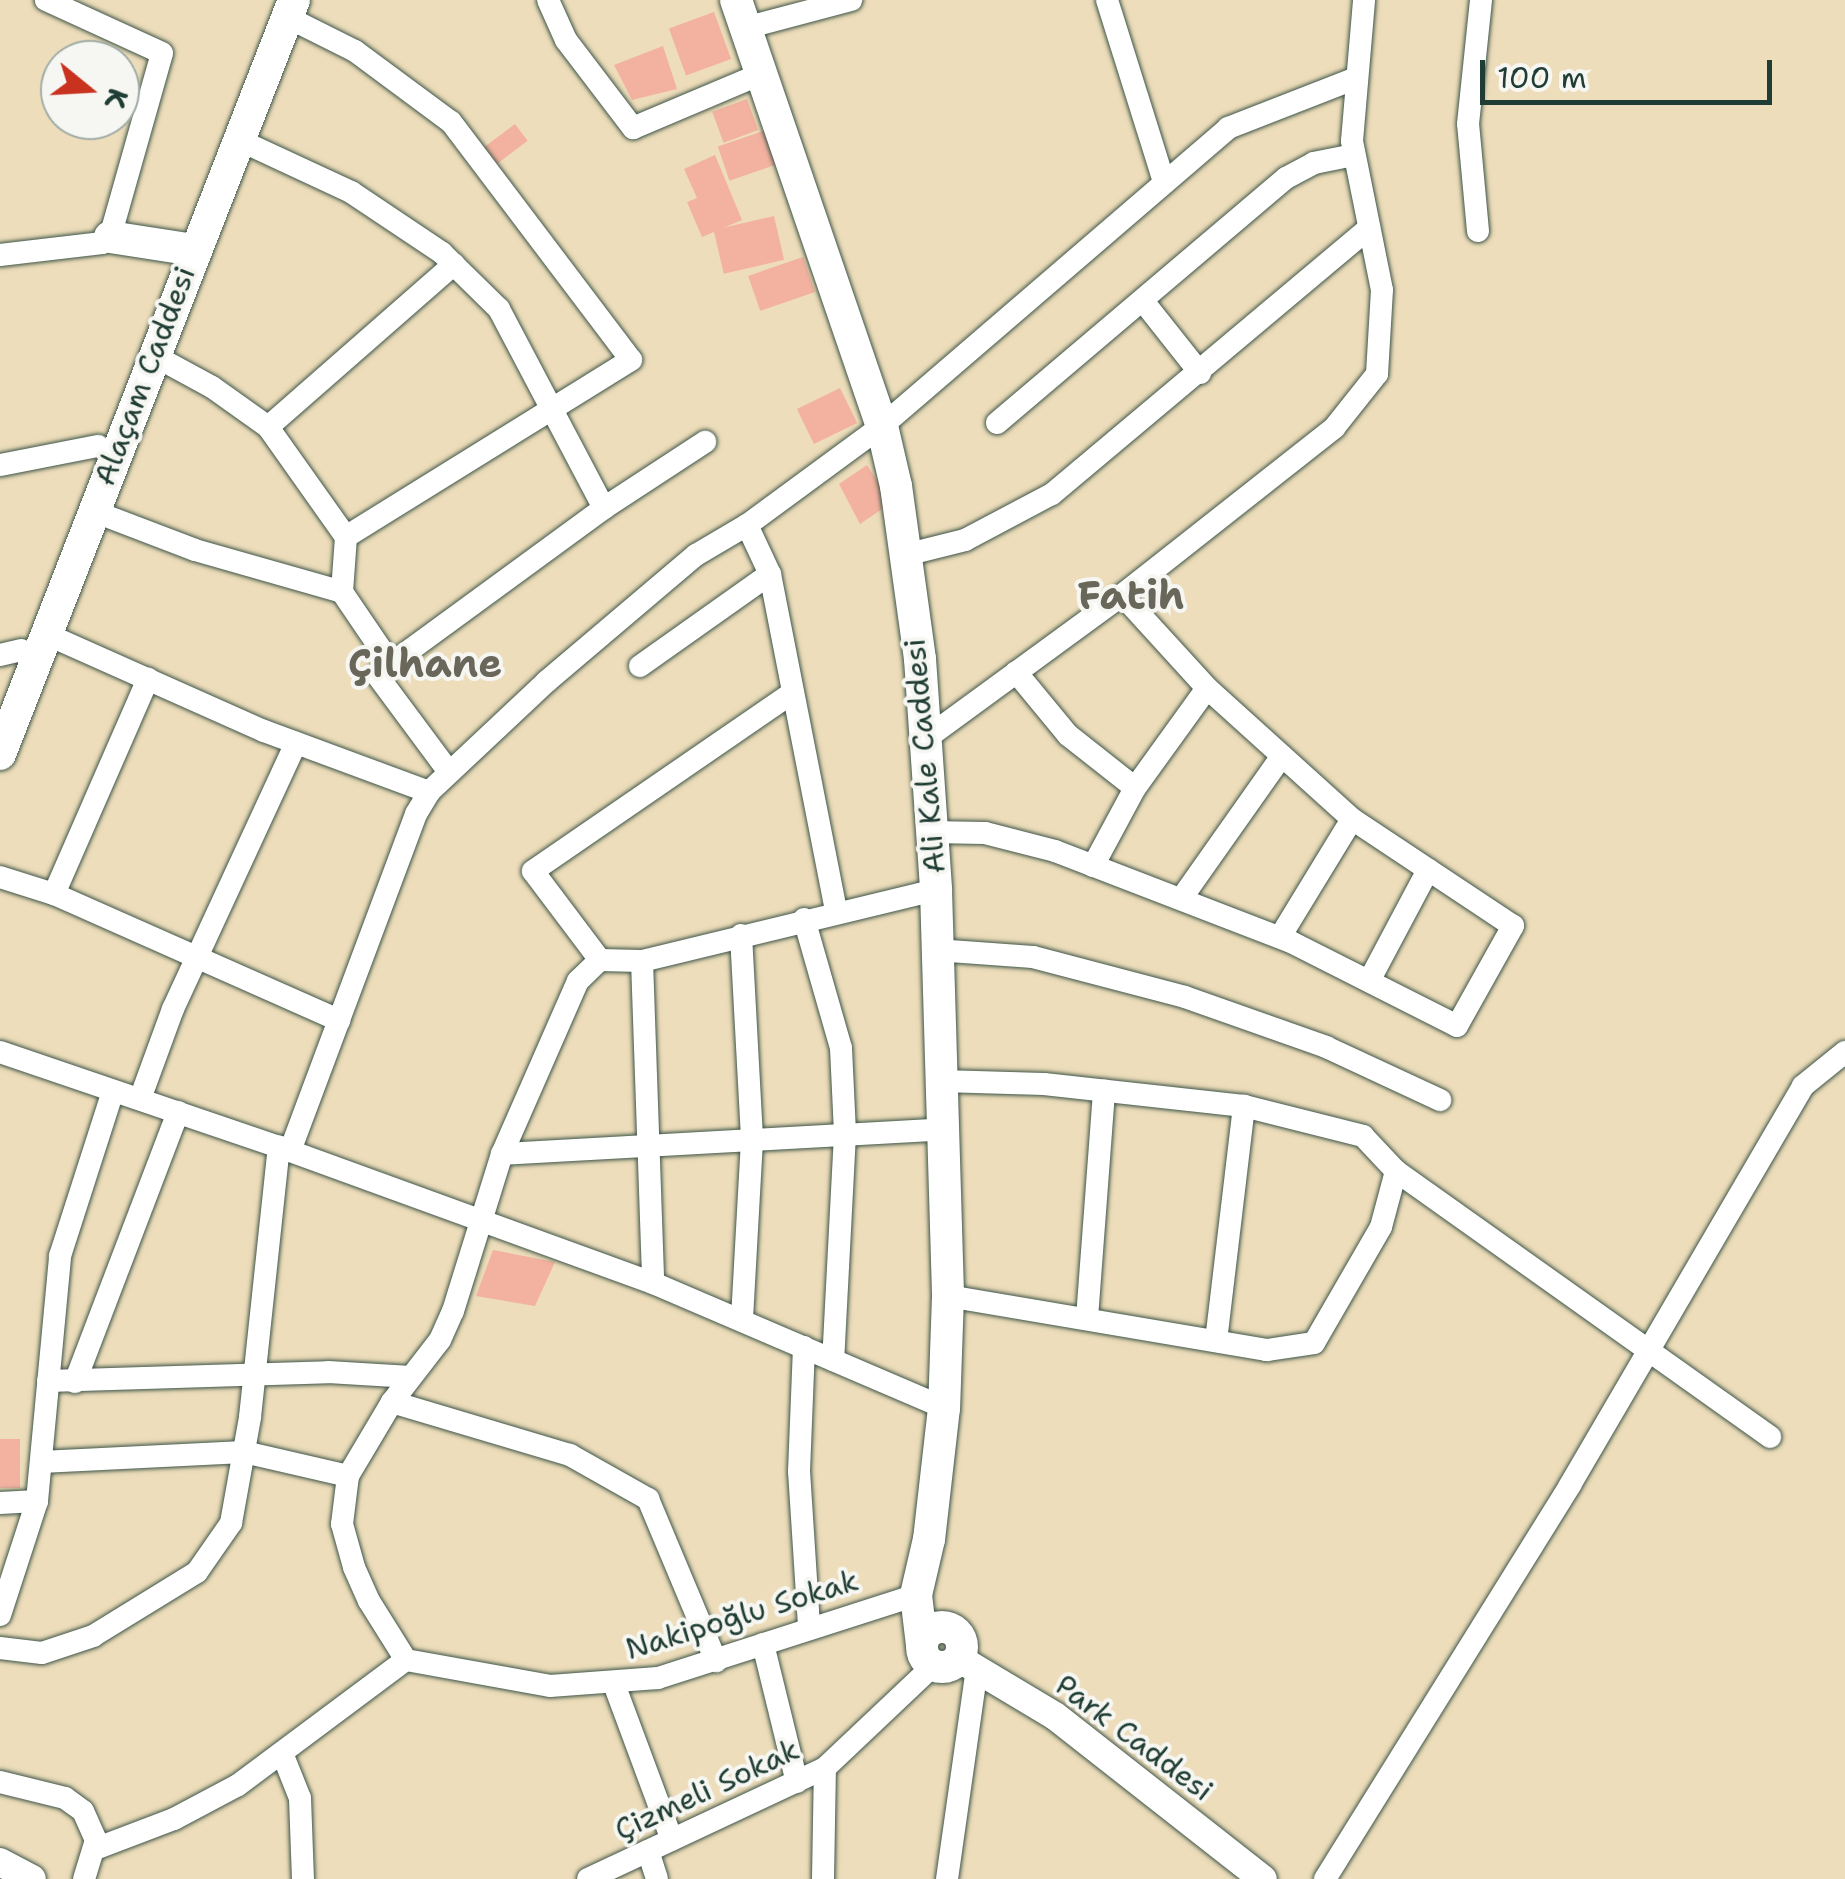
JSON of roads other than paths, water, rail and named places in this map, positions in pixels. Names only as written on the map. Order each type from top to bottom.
[{"type":"main road","name":"Alaçam Caddesi","points":[[0,754],[22,646],[93,511],[153,356],[184,248],[237,138],[284,4]]},
{"type":"main road","name":"Alaçam Caddesi","points":[[0,704],[98,446],[284,4]]},
{"type":"main road","name":"Ali Kale Caddesi","points":[[741,14],[882,426],[906,555],[928,737],[948,1296],[944,1408],[930,1539],[916,1594],[950,1654]]},
{"type":"main road","points":[[110,238],[184,248]]},
{"type":"main road","name":"Ali Kale Caddesi","points":[[930,1539],[950,1654]]},
{"type":"street","points":[[0,255],[102,243],[110,238],[162,52],[46,0]]},
{"type":"street","points":[[548,0],[566,40],[633,128],[761,74]]},
{"type":"street","points":[[741,14],[851,0]]},
{"type":"street","points":[[1107,0],[1164,182]]},
{"type":"street","points":[[928,737],[1122,595],[1334,428],[1377,374],[1382,290],[1354,154],[1364,0]]},
{"type":"street","points":[[1478,232],[1468,124],[1481,0]]},
{"type":"street","points":[[284,4],[356,51],[451,122],[631,360],[550,406],[346,537]]},
{"type":"street","points":[[0,1648],[42,1653],[93,1636],[196,1572],[231,1524],[285,1149],[339,1020],[416,814],[429,792],[696,555],[748,525],[882,426],[1228,128],[1356,78]]},
{"type":"street","points":[[237,138],[352,192],[454,264],[498,309],[604,508]]},
{"type":"street","points":[[997,423],[1286,178],[1314,164],[1354,154]]},
{"type":"street","points":[[906,555],[965,540],[1052,494],[1200,374],[1369,228]]},
{"type":"street","points":[[268,427],[454,264]]},
{"type":"street","points":[[1143,302],[1200,374]]},
{"type":"street","points":[[153,356],[212,387],[268,427],[346,537],[342,592],[391,664]]},
{"type":"street","points":[[450,772],[377,675],[604,508],[705,442]]},
{"type":"street","points":[[0,465],[98,446]]},
{"type":"street","points":[[93,511],[195,550],[342,592]]},
{"type":"street","points":[[748,525],[770,574],[836,911]]},
{"type":"street","points":[[640,666],[770,574]]},
{"type":"street","points":[[931,832],[985,833],[1093,866],[1280,938],[1457,1026],[1513,926],[1352,819],[1207,688],[1122,595]]},
{"type":"street","points":[[22,646],[148,679],[296,743],[429,792]]},
{"type":"street","points":[[1016,672],[1068,734],[1136,788]]},
{"type":"street","points":[[54,894],[148,679]]},
{"type":"street","points":[[1093,866],[1136,788],[1207,688]]},
{"type":"street","points":[[600,960],[533,871],[791,694]]},
{"type":"street","points":[[140,1098],[198,956],[296,743]]},
{"type":"street","points":[[1181,899],[1282,756]]},
{"type":"street","points":[[1280,938],[1352,819]]},
{"type":"street","points":[[1369,982],[1428,870]]},
{"type":"street","points":[[0,877],[54,894],[339,1020]]},
{"type":"street","points":[[96,1848],[218,1797],[406,1660],[369,1601],[354,1567],[342,1524],[348,1476],[392,1402],[440,1340],[502,1154],[578,981],[600,960],[642,961],[836,911],[936,890]]},
{"type":"street","points":[[804,919],[841,1048],[844,1134],[833,1360]]},
{"type":"street","points":[[740,935],[752,1140],[742,1320]]},
{"type":"street","points":[[936,950],[1033,957],[1185,997],[1326,1047],[1440,1100]]},
{"type":"street","points":[[642,961],[653,1283]]},
{"type":"street","points":[[0,1052],[285,1149],[653,1283],[944,1408]]},
{"type":"street","points":[[1325,1879],[1649,1350],[1804,1086],[1845,1052]]},
{"type":"street","points":[[941,1081],[1104,1090],[1244,1106],[1363,1136],[1396,1171],[1770,1438]]},
{"type":"street","points":[[0,1615],[37,1501],[60,1256],[113,1090]]},
{"type":"street","points":[[1087,1318],[1104,1090]]},
{"type":"street","points":[[1216,1341],[1244,1106]]},
{"type":"street","points":[[74,1382],[178,1112]]},
{"type":"street","points":[[502,1154],[943,1129]]},
{"type":"street","points":[[948,1296],[1266,1350],[1314,1343],[1381,1227],[1396,1171]]},
{"type":"street","points":[[804,1347],[799,1470],[809,1626]]},
{"type":"street","points":[[48,1382],[328,1372],[410,1377]]},
{"type":"street","points":[[392,1402],[570,1454],[648,1499],[716,1661]]},
{"type":"street","points":[[41,1462],[244,1452],[348,1476]]},
{"type":"street","points":[[0,1503],[37,1501]]},
{"type":"street","name":"Nakipoğlu Sokak","points":[[406,1660],[550,1686],[614,1684],[658,1678],[716,1661],[809,1626],[916,1594]]},
{"type":"street","points":[[763,1644],[797,1782]]},
{"type":"street","points":[[947,1879],[950,1654]]},
{"type":"street","name":"Çizmeli Sokak","points":[[588,1879],[825,1768],[950,1654]]},
{"type":"street","name":"Park Caddesi","points":[[950,1654],[1055,1716],[1264,1879]]},
{"type":"street","points":[[614,1684],[672,1840]]},
{"type":"street","points":[[282,1753],[300,1798],[304,1879]]},
{"type":"street","points":[[824,1879],[825,1768]]},
{"type":"street","points":[[0,1782],[74,1804],[95,1831],[96,1848],[84,1879]]},
{"type":"street","points":[[648,1851],[658,1879]]},
{"type":"district","name":"Fatih","points":[[1131,595]]},
{"type":"district","name":"Çilhane","points":[[425,663]]}]
